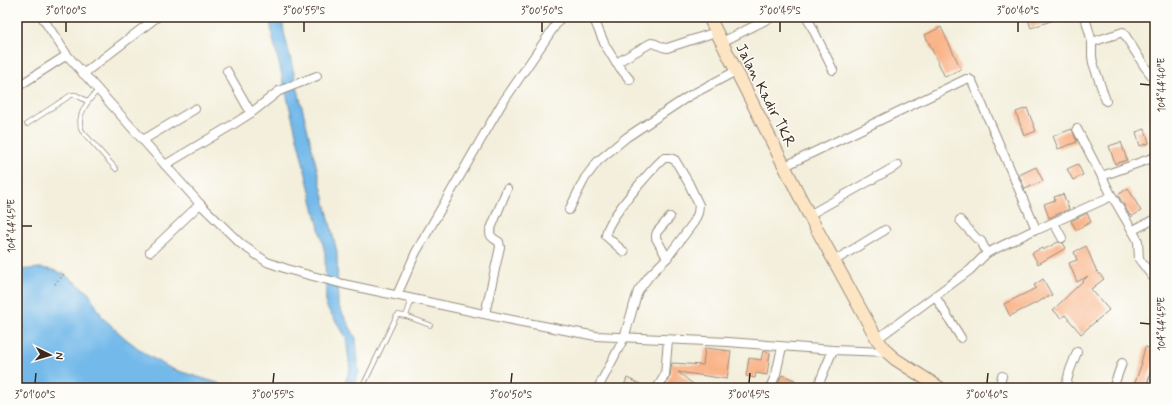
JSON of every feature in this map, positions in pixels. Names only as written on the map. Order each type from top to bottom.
[{"type":"street","points":[[42,17],[67,55],[83,74],[200,204],[241,244],[267,262],[290,270],[343,284],[596,336],[728,342],[782,347],[887,352]]},
{"type":"street","points":[[83,74],[157,17]]},
{"type":"street","points":[[397,295],[416,252],[501,105],[561,17]]},
{"type":"street","points":[[593,17],[605,45],[616,63],[630,80]]},
{"type":"street","name":"Jalan Kadir TKR","points":[[709,17],[809,215],[877,339],[887,352],[895,359],[938,387]]},
{"type":"street","points":[[616,63],[651,43],[656,43],[662,48],[667,48],[719,37],[772,17]]},
{"type":"street","points":[[807,17],[833,70]]},
{"type":"street","points":[[1085,17],[1092,42],[1093,63],[1106,100]]},
{"type":"street","points":[[1092,42],[1123,32],[1155,80]]},
{"type":"street","points":[[17,87],[67,55]]},
{"type":"street","points":[[227,71],[251,113]]},
{"type":"street","points":[[569,210],[585,178],[598,161],[627,137],[689,96],[736,71]]},
{"type":"street","points":[[165,165],[251,113],[279,91],[317,76]]},
{"type":"street","points":[[785,166],[959,82],[969,79],[972,81],[1036,229]]},
{"type":"street","points":[[143,140],[195,109]]},
{"type":"street","points":[[1077,129],[1112,196],[1133,230],[1138,246],[1139,258],[1155,280]]},
{"type":"street","points":[[1102,176],[1155,157]]},
{"type":"street","points":[[598,388],[624,338],[638,291],[650,275],[667,258],[694,222],[698,213],[699,206],[688,182],[675,160],[664,158],[657,164],[626,200],[607,230],[606,236],[624,252]]},
{"type":"street","points":[[809,215],[898,165]]},
{"type":"street","points":[[485,314],[500,247],[499,242],[491,237],[490,231],[507,189]]},
{"type":"street","points":[[877,339],[970,270],[987,253],[1036,229],[1054,223],[1112,196]]},
{"type":"street","points":[[150,252],[200,204]]},
{"type":"street","points":[[667,258],[656,238],[656,235],[670,217]]},
{"type":"street","points":[[1133,230],[1155,219]]},
{"type":"street","points":[[960,220],[976,238],[981,241],[987,253]]},
{"type":"street","points":[[1054,223],[1062,238]]},
{"type":"street","points":[[834,261],[885,230]]},
{"type":"street","points":[[935,296],[961,338]]},
{"type":"street","points":[[657,388],[665,375],[668,340]]},
{"type":"street","points":[[770,388],[776,374],[782,347]]},
{"type":"street","points":[[817,388],[834,350]]},
{"type":"street","points":[[1065,388],[1077,352]]},
{"type":"street","points":[[1113,388],[1122,363]]},
{"type":"street","points":[[1151,388],[1155,374]]},
{"type":"street","points":[[999,388],[1002,376]]},
{"type":"lane","points":[[98,90],[87,101],[80,120],[80,126],[82,131],[116,169]]},
{"type":"lane","points":[[27,124],[72,95],[76,95],[87,101]]},
{"type":"lane","points":[[406,316],[410,305],[410,298]]},
{"type":"lane","points":[[362,388],[398,315],[406,316],[430,325]]},
{"type":"path","points":[[55,284],[64,274]]},
{"type":"water","points":[[270,17],[282,17],[284,32],[337,252],[338,305],[356,338],[359,372],[353,388],[343,388],[350,369],[346,337],[326,306],[325,253],[272,35]]},
{"type":"water","points":[[40,268],[53,270],[64,274],[88,292],[103,318],[147,355],[172,369],[218,383],[229,388],[17,388],[17,270]]},
{"type":"building","points":[[1027,17],[1059,17],[1059,18],[1031,28]]},
{"type":"building","points":[[941,27],[961,69],[945,77],[925,35]]},
{"type":"building","points":[[1027,108],[1036,131],[1024,136],[1016,112]]},
{"type":"building","points":[[1072,129],[1077,142],[1058,149],[1053,136]]},
{"type":"building","points":[[1145,129],[1149,143],[1140,146],[1136,132]]},
{"type":"building","points":[[1121,142],[1127,160],[1115,164],[1109,146]]},
{"type":"building","points":[[1078,164],[1083,175],[1073,180],[1067,169]]},
{"type":"building","points":[[1036,167],[1043,181],[1025,189],[1019,175]]},
{"type":"building","points":[[1128,188],[1141,211],[1131,217],[1118,195]]},
{"type":"building","points":[[1063,194],[1069,209],[1049,218],[1044,204],[1055,200],[1054,197]]},
{"type":"building","points":[[1087,213],[1091,222],[1076,230],[1071,221]]},
{"type":"building","points":[[1058,242],[1063,243],[1066,248],[1038,264],[1032,253],[1042,248],[1043,250]]},
{"type":"building","points":[[1086,246],[1096,270],[1104,279],[1091,289],[1109,310],[1081,334],[1065,315],[1061,318],[1053,310],[1088,276],[1077,282],[1069,263],[1077,260],[1074,252]]},
{"type":"building","points":[[1043,279],[1052,295],[1010,316],[1004,304],[1036,288],[1034,285]]},
{"type":"building","points":[[1145,347],[1155,349],[1155,355],[1146,388],[1133,388],[1142,363]]},
{"type":"building","points":[[705,348],[731,351],[727,379],[678,372],[698,388],[665,388],[670,376],[672,363],[703,365]]},
{"type":"building","points":[[763,351],[770,353],[767,375],[756,373],[755,378],[746,376],[749,358],[761,360]]},
{"type":"building","points":[[782,375],[795,380],[792,388],[776,388]]},
{"type":"building","points":[[627,378],[649,388],[623,388]]}]
